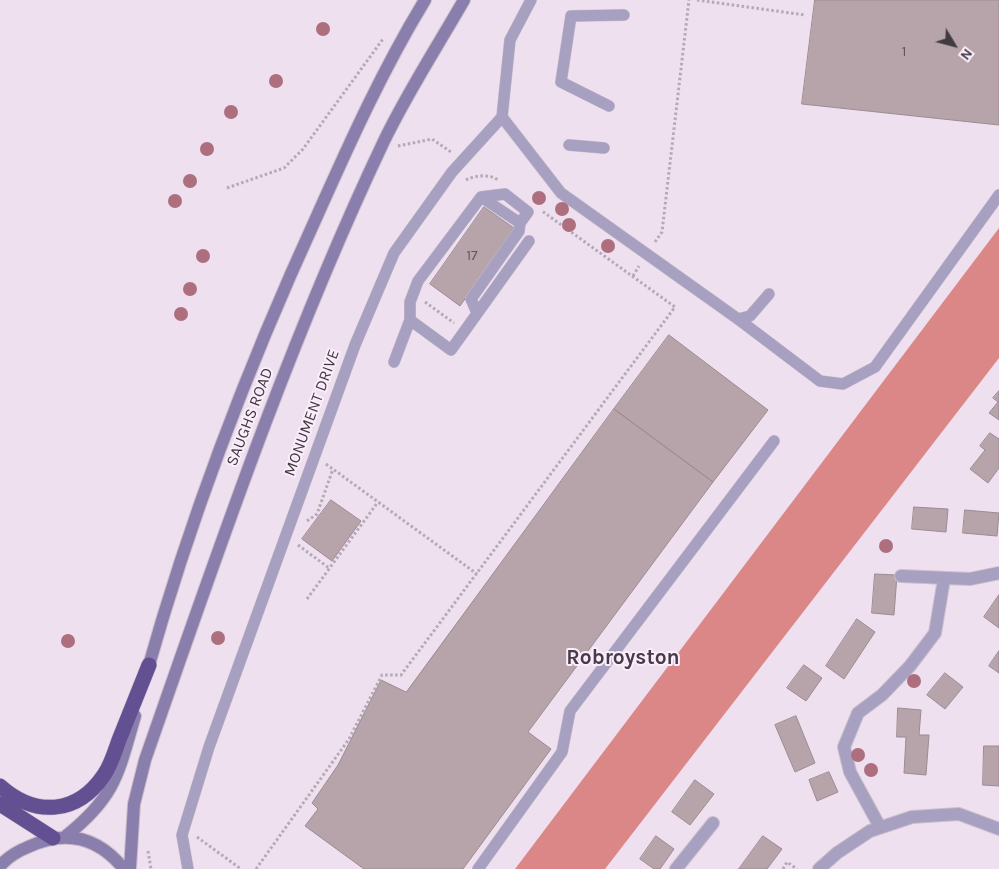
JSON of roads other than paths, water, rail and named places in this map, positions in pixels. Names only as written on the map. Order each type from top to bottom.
[{"type":"highway","points":[[0,786],[19,800],[38,807],[58,807],[83,798],[106,773],[149,665]]},
{"type":"highway","points":[[0,804],[59,837]]},
{"type":"street","name":"SAUGHS ROAD","points":[[59,837],[102,802],[116,780],[149,665],[213,463],[274,311],[388,63],[425,0]]},
{"type":"street","name":"SAUGHS ROAD","points":[[130,869],[130,835],[134,804],[145,760],[246,474],[303,326],[385,140],[464,0]]},
{"type":"street","points":[[901,576],[970,579],[999,573]]},
{"type":"street","points":[[880,828],[850,772],[844,747],[858,713],[882,695],[910,666],[935,633],[944,579]]},
{"type":"street","points":[[819,869],[837,853],[870,830],[912,817],[959,814],[999,829]]},
{"type":"street","points":[[676,869],[713,823]]},
{"type":"street","points":[[0,866],[26,848],[59,837],[96,844],[124,869]]},
{"type":"lane","points":[[531,0],[510,40],[502,117],[561,193],[738,319],[820,381],[843,384],[875,366],[999,195]]},
{"type":"lane","points":[[609,106],[561,82],[571,16],[624,15]]},
{"type":"lane","name":"MONUMENT DRIVE","points":[[188,869],[182,835],[224,701],[355,345],[394,253],[452,172],[502,117]]},
{"type":"lane","points":[[570,145],[604,148]]},
{"type":"lane","points":[[394,362],[410,320],[410,302],[418,281],[481,197],[505,194],[528,212],[520,223],[519,231],[470,299],[477,313]]},
{"type":"lane","points":[[410,320],[451,350],[529,241]]},
{"type":"lane","points":[[738,319],[750,316],[769,294]]},
{"type":"lane","points":[[478,869],[562,752],[570,711],[774,441]]},
{"type":"district","name":"Robroyston","points":[[623,658]]}]
